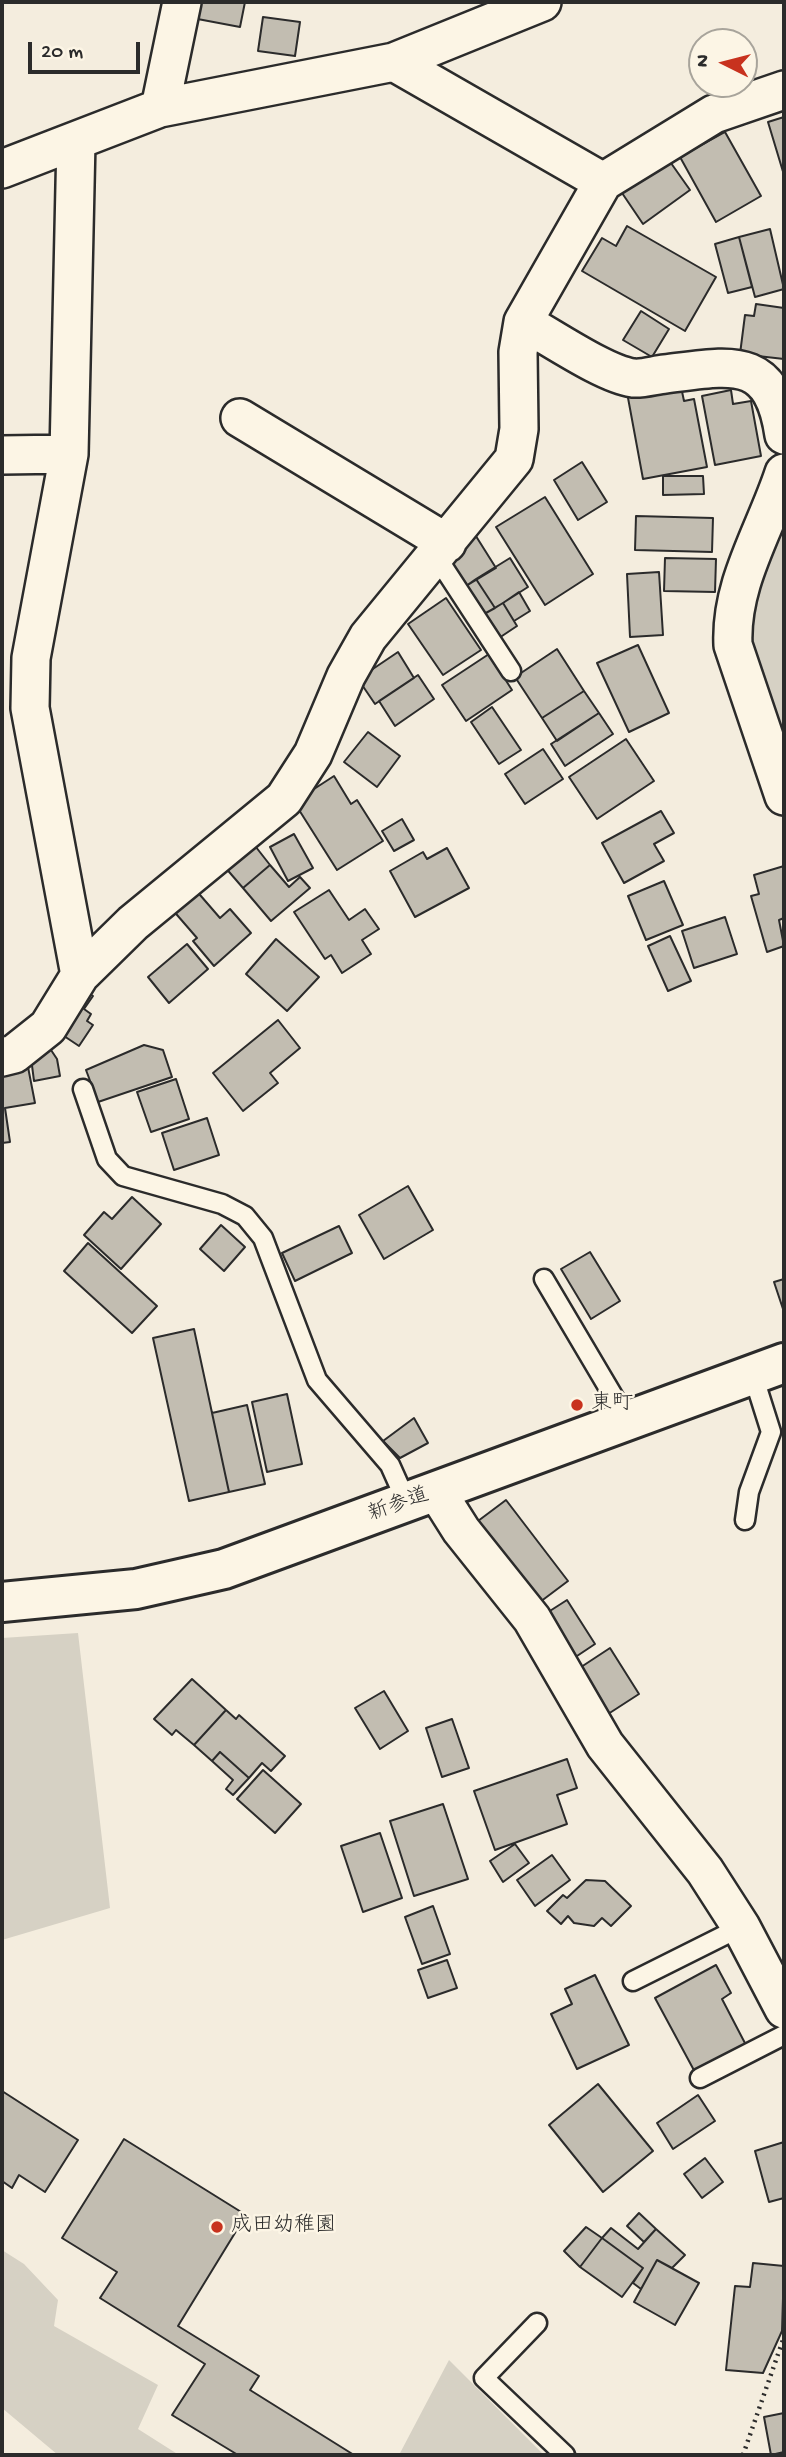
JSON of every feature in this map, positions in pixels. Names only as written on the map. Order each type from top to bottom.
[{"type":"street","points":[[160,108],[183,2]]},
{"type":"street","points":[[2,169],[160,108],[394,62],[542,2]]},
{"type":"street","points":[[394,62],[603,182]]},
{"type":"street","points":[[2,1057],[14,1054],[48,1027],[80,975],[133,923],[284,799],[313,754],[346,676],[368,637],[514,459],[519,429],[518,352],[523,322],[603,182],[714,114],[784,90]]},
{"type":"street","points":[[76,141],[69,454],[31,658],[30,708],[80,975]]},
{"type":"street","points":[[523,322],[610,370],[634,378],[727,366],[750,373],[768,384],[780,411],[784,435]]},
{"type":"street","points":[[240,418],[442,550]]},
{"type":"street","points":[[2,454],[69,454]]},
{"type":"street","points":[[784,474],[737,590],[732,620],[733,645],[784,796]]},
{"type":"street","name":"新参道","points":[[2,1602],[136,1589],[224,1569],[769,1369]]},
{"type":"street","points":[[422,1497],[461,1530],[532,1619],[605,1745],[705,1871],[741,1927],[784,2009]]},
{"type":"lane","points":[[442,550],[511,671]]},
{"type":"lane","points":[[83,1089],[107,1159],[123,1176],[222,1204],[245,1216],[263,1238],[317,1380],[390,1465],[422,1497]]},
{"type":"lane","points":[[544,1279],[628,1421]]},
{"type":"lane","points":[[745,1520],[749,1492],[771,1432],[769,1369]]},
{"type":"lane","points":[[633,1981],[741,1927]]},
{"type":"lane","points":[[700,2078],[784,2035]]},
{"type":"lane","points":[[537,2323],[484,2378],[565,2455]]},
{"type":"path","points":[[743,2455],[784,2337]]},
{"type":"shaded area","points":[[784,521],[784,748],[743,639],[749,599]]},
{"type":"shaded area","points":[[78,1633],[110,1908],[2,1940],[2,1638]]},
{"type":"shaded area","points":[[2,2250],[24,2264],[58,2300],[54,2326],[158,2385],[138,2429],[179,2455],[58,2455],[2,2408]]},
{"type":"shaded area","points":[[449,2360],[544,2455],[399,2455]]},
{"type":"building","points":[[190,2],[245,2],[240,27],[187,17]]},
{"type":"building","points":[[263,17],[300,22],[295,56],[258,51]]},
{"type":"building","points":[[784,117],[784,175],[768,122]]},
{"type":"building","points":[[725,132],[761,196],[716,222],[680,157]]},
{"type":"building","points":[[666,156],[690,190],[643,224],[620,190]]},
{"type":"building","points":[[627,226],[716,277],[685,331],[582,271],[602,238],[616,246]]},
{"type":"building","points":[[770,229],[784,289],[755,297],[739,237]]},
{"type":"building","points":[[739,237],[752,287],[728,293],[715,244]]},
{"type":"building","points":[[756,304],[784,308],[784,359],[740,354],[745,315],[754,316]]},
{"type":"building","points":[[641,311],[669,329],[652,357],[623,340]]},
{"type":"building","points":[[679,377],[684,401],[694,399],[707,467],[643,479],[626,387]]},
{"type":"building","points":[[731,390],[733,404],[751,401],[761,456],[715,465],[702,396]]},
{"type":"building","points":[[582,462],[607,502],[578,520],[554,480]]},
{"type":"building","points":[[663,476],[703,476],[704,494],[663,495]]},
{"type":"building","points":[[545,497],[593,574],[545,605],[496,527]]},
{"type":"building","points":[[636,516],[713,518],[712,552],[635,550]]},
{"type":"building","points":[[474,533],[496,568],[466,586],[445,551]]},
{"type":"building","points":[[510,558],[528,587],[495,608],[476,579]]},
{"type":"building","points":[[665,558],[716,559],[715,592],[664,591]]},
{"type":"building","points":[[659,572],[663,635],[630,637],[627,574]]},
{"type":"building","points":[[476,579],[495,608],[484,614],[466,586]]},
{"type":"building","points":[[519,592],[530,611],[514,621],[503,603]]},
{"type":"building","points":[[446,598],[481,650],[443,675],[408,624]]},
{"type":"building","points":[[503,603],[517,626],[499,638],[484,614]]},
{"type":"building","points":[[638,645],[669,713],[629,732],[597,663]]},
{"type":"building","points":[[557,649],[584,691],[542,718],[515,677]]},
{"type":"building","points":[[398,652],[414,678],[375,704],[358,679]]},
{"type":"building","points":[[489,654],[512,690],[466,721],[442,685]]},
{"type":"building","points":[[418,675],[434,699],[395,726],[379,701]]},
{"type":"building","points":[[584,691],[599,713],[557,741],[542,718]]},
{"type":"building","points":[[492,707],[521,750],[499,764],[471,722]]},
{"type":"building","points":[[599,713],[613,734],[565,766],[551,744]]},
{"type":"building","points":[[368,732],[400,756],[377,787],[344,762]]},
{"type":"building","points":[[626,739],[654,781],[597,819],[569,777]]},
{"type":"building","points":[[543,749],[563,779],[525,804],[505,774]]},
{"type":"building","points":[[334,776],[351,804],[357,800],[383,841],[337,870],[294,802]]},
{"type":"building","points":[[661,811],[674,833],[654,844],[664,861],[624,883],[602,843]]},
{"type":"building","points":[[402,819],[414,840],[394,851],[382,831]]},
{"type":"building","points":[[294,834],[313,868],[288,881],[270,847]]},
{"type":"building","points":[[252,842],[270,865],[243,888],[224,866]]},
{"type":"building","points":[[447,848],[469,888],[415,917],[390,871],[423,852],[427,859]]},
{"type":"building","points":[[270,865],[289,887],[300,877],[310,888],[271,921],[243,888]]},
{"type":"building","points":[[784,866],[784,918],[779,920],[784,946],[767,952],[751,896],[759,894],[754,875]]},
{"type":"building","points":[[664,881],[683,925],[646,940],[628,896]]},
{"type":"building","points":[[194,888],[220,918],[230,909],[251,933],[214,966],[193,941],[197,938],[171,908]]},
{"type":"building","points":[[329,890],[349,920],[365,909],[379,929],[362,940],[371,954],[342,973],[331,955],[325,959],[294,912]]},
{"type":"building","points":[[725,917],[737,954],[694,968],[682,931]]},
{"type":"building","points":[[670,936],[691,981],[668,991],[648,946]]},
{"type":"building","points":[[276,939],[319,977],[287,1011],[246,974]]},
{"type":"building","points":[[187,944],[208,969],[169,1003],[148,977]]},
{"type":"building","points":[[81,989],[93,996],[84,1009],[91,1014],[87,1021],[93,1025],[79,1046],[55,1030]]},
{"type":"building","points":[[278,1020],[300,1048],[270,1073],[278,1083],[243,1111],[213,1073]]},
{"type":"building","points":[[144,1045],[163,1050],[172,1077],[98,1102],[86,1070]]},
{"type":"building","points":[[49,1047],[57,1059],[60,1076],[34,1081],[30,1050]]},
{"type":"building","points":[[28,1067],[35,1103],[5,1108],[10,1142],[2,1143],[2,1071]]},
{"type":"building","points":[[176,1079],[189,1119],[151,1132],[137,1092]]},
{"type":"building","points":[[207,1118],[219,1155],[174,1170],[162,1133]]},
{"type":"building","points":[[408,1186],[433,1230],[384,1259],[359,1215]]},
{"type":"building","points":[[132,1197],[161,1224],[121,1269],[84,1235],[104,1212],[112,1219]]},
{"type":"building","points":[[221,1225],[245,1247],[224,1271],[200,1249]]},
{"type":"building","points":[[339,1226],[352,1253],[295,1281],[282,1253]]},
{"type":"building","points":[[88,1243],[157,1306],[132,1333],[64,1271]]},
{"type":"building","points":[[590,1252],[620,1301],[591,1319],[561,1269]]},
{"type":"building","points":[[784,1279],[784,1312],[774,1282]]},
{"type":"building","points":[[194,1329],[229,1492],[189,1501],[153,1338]]},
{"type":"building","points":[[287,1394],[302,1464],[267,1472],[252,1402]]},
{"type":"building","points":[[247,1405],[265,1484],[229,1492],[212,1413]]},
{"type":"building","points":[[414,1418],[428,1443],[400,1458],[383,1441]]},
{"type":"building","points":[[506,1500],[568,1581],[532,1608],[470,1527]]},
{"type":"building","points":[[567,1600],[595,1644],[571,1660],[542,1616]]},
{"type":"building","points":[[610,1648],[639,1694],[605,1716],[575,1671]]},
{"type":"building","points":[[192,1679],[226,1710],[194,1745],[176,1730],[172,1735],[154,1719]]},
{"type":"building","points":[[384,1691],[408,1731],[380,1749],[355,1708]]},
{"type":"building","points":[[226,1710],[236,1719],[239,1715],[285,1756],[271,1771],[262,1763],[249,1778],[220,1752],[212,1761],[194,1745]]},
{"type":"building","points":[[452,1719],[469,1768],[442,1777],[426,1728]]},
{"type":"building","points":[[220,1752],[249,1778],[233,1795],[226,1789],[233,1780],[212,1761]]},
{"type":"building","points":[[567,1759],[577,1788],[557,1795],[567,1824],[495,1850],[474,1791]]},
{"type":"building","points":[[263,1770],[301,1804],[275,1833],[237,1799]]},
{"type":"building","points":[[443,1804],[468,1879],[414,1896],[390,1821]]},
{"type":"building","points":[[380,1833],[402,1898],[363,1912],[341,1846]]},
{"type":"building","points":[[515,1844],[529,1863],[503,1882],[490,1861]]},
{"type":"building","points":[[552,1855],[570,1880],[535,1906],[517,1880]]},
{"type":"building","points":[[586,1880],[605,1881],[631,1906],[611,1926],[602,1918],[594,1926],[574,1923],[568,1916],[561,1924],[547,1911],[563,1895],[567,1898]]},
{"type":"building","points":[[433,1906],[450,1954],[422,1964],[405,1917]]},
{"type":"building","points":[[447,1960],[457,1988],[428,1998],[418,1970]]},
{"type":"building","points":[[716,1965],[731,1993],[722,1999],[747,2047],[696,2074],[655,1998]]},
{"type":"building","points":[[595,1975],[629,2045],[577,2069],[551,2014],[572,2004],[565,1989]]},
{"type":"building","points":[[598,2084],[653,2151],[603,2192],[549,2125]]},
{"type":"building","points":[[2,2091],[78,2140],[45,2192],[19,2175],[12,2188],[2,2181]]},
{"type":"building","points":[[698,2095],[715,2121],[673,2149],[657,2123]]},
{"type":"building","points":[[124,2139],[246,2215],[178,2326],[259,2376],[250,2390],[354,2455],[238,2455],[172,2415],[205,2364],[100,2298],[117,2272],[62,2238]]},
{"type":"building","points":[[784,2142],[784,2198],[769,2202],[755,2151]]},
{"type":"building","points":[[705,2158],[723,2182],[702,2198],[684,2174]]},
{"type":"building","points":[[639,2213],[656,2229],[644,2242],[627,2226]]},
{"type":"building","points":[[586,2227],[602,2238],[580,2267],[564,2251]]},
{"type":"building","points":[[611,2228],[638,2249],[656,2229],[685,2255],[672,2268],[657,2260],[641,2289],[633,2283],[643,2268],[602,2238]]},
{"type":"building","points":[[602,2238],[643,2268],[622,2297],[580,2267]]},
{"type":"building","points":[[657,2260],[699,2283],[675,2325],[634,2302]]},
{"type":"building","points":[[753,2263],[784,2266],[782,2331],[763,2373],[726,2370],[735,2286],[750,2287]]},
{"type":"building","points":[[784,2413],[784,2452],[771,2455],[764,2417]]},
{"type":"place","name":"東町","points":[[577,1405]]},
{"type":"place","name":"成田幼稚園","points":[[217,2227]]}]
